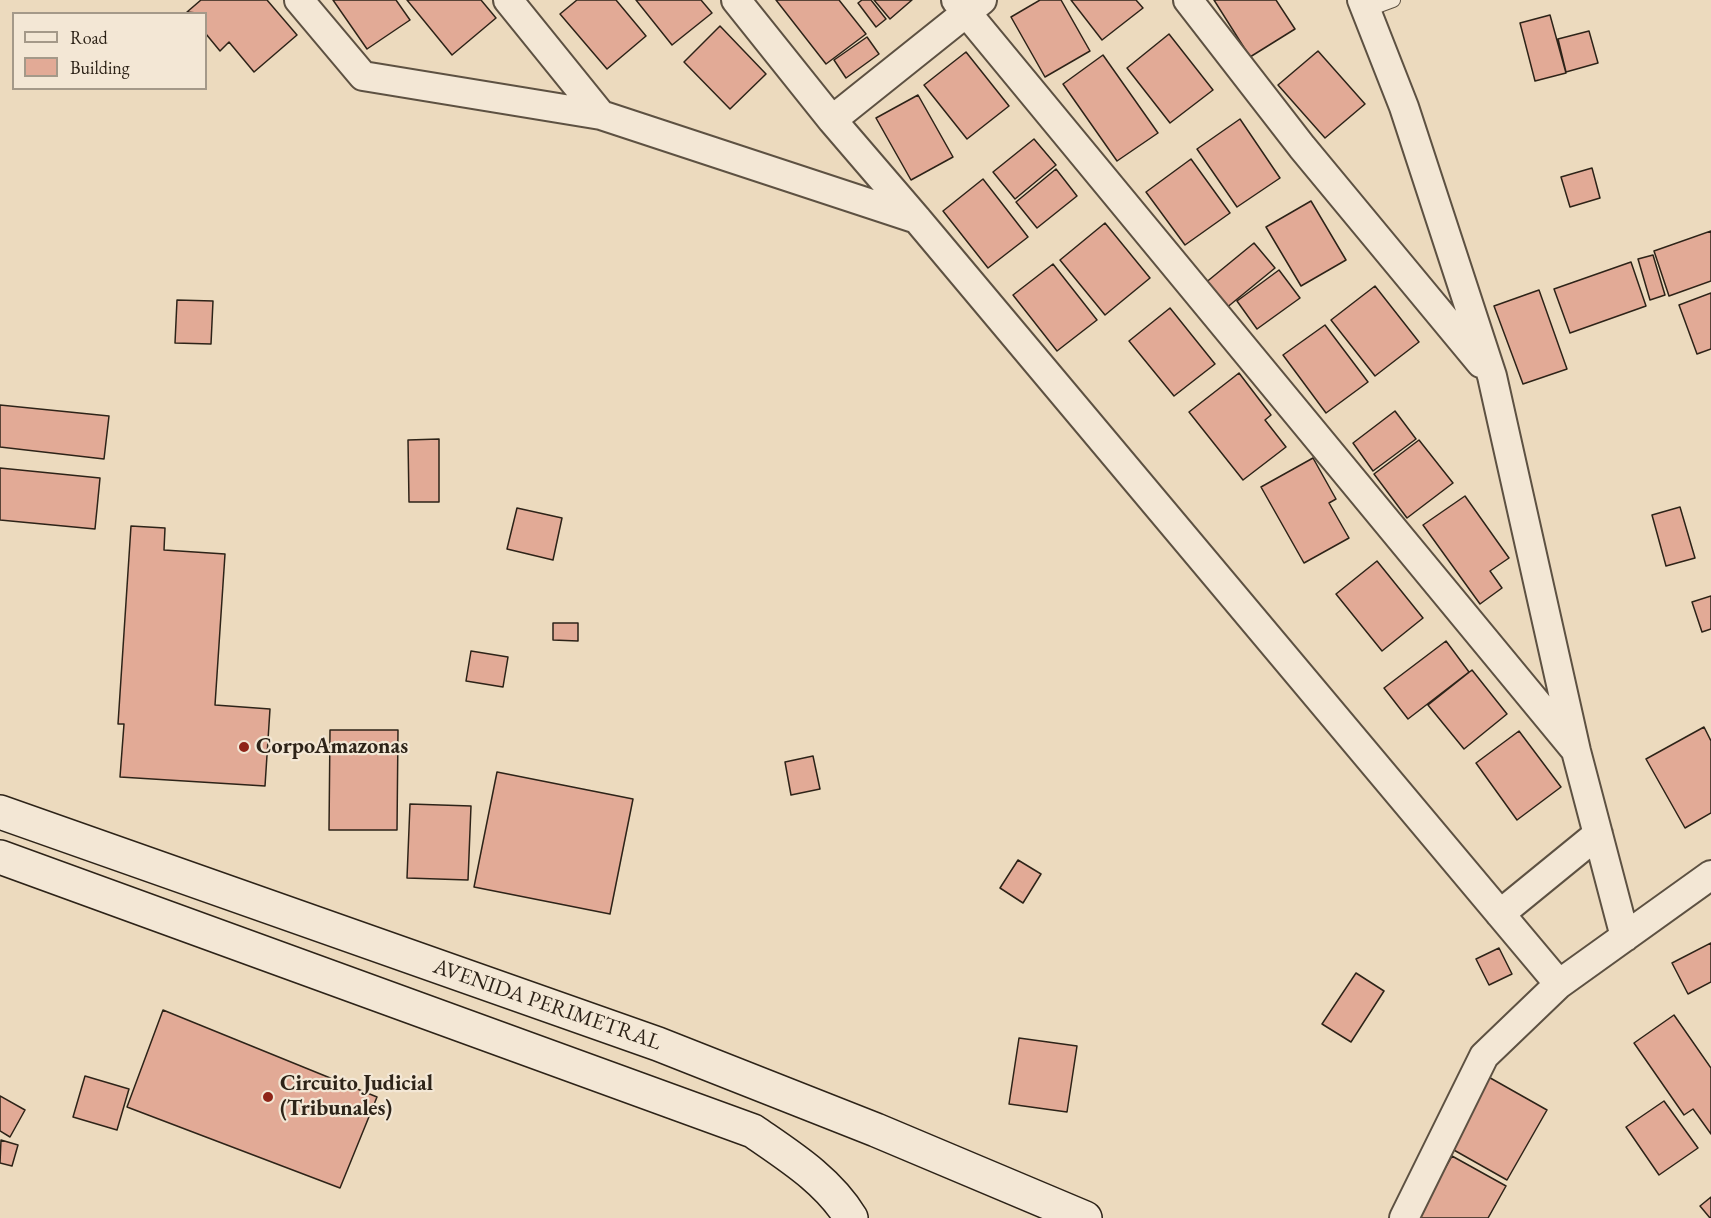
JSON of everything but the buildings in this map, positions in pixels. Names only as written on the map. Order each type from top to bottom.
[{"type":"main road","name":"AVENIDA PERIMETRAL","points":[[0,812],[658,1044],[876,1130],[1085,1218]]},
{"type":"main road","name":"AVENIDA PERIMETRAL","points":[[0,857],[753,1131],[800,1163],[840,1200],[851,1218]]},
{"type":"street","points":[[299,0],[363,76],[601,116],[917,219]]},
{"type":"street","points":[[508,0],[601,116]]},
{"type":"street","points":[[736,0],[832,120],[1559,984]]},
{"type":"street","points":[[1188,0],[1302,147],[1492,376]]},
{"type":"street","points":[[832,120],[968,4],[1576,751]]},
{"type":"street","points":[[1364,5],[1404,107],[1492,376],[1576,751],[1625,937]]},
{"type":"street","points":[[1500,914],[1598,834]]},
{"type":"street","points":[[1404,1218],[1484,1056],[1559,984],[1711,874]]},
{"type":"lane","points":[[1364,5],[1393,0]]},
{"type":"place","name":"CorpoAmazonas","points":[[244,747]]},
{"type":"place","name":"Circuito Judicial (Tribunales)","points":[[268,1097]]}]
